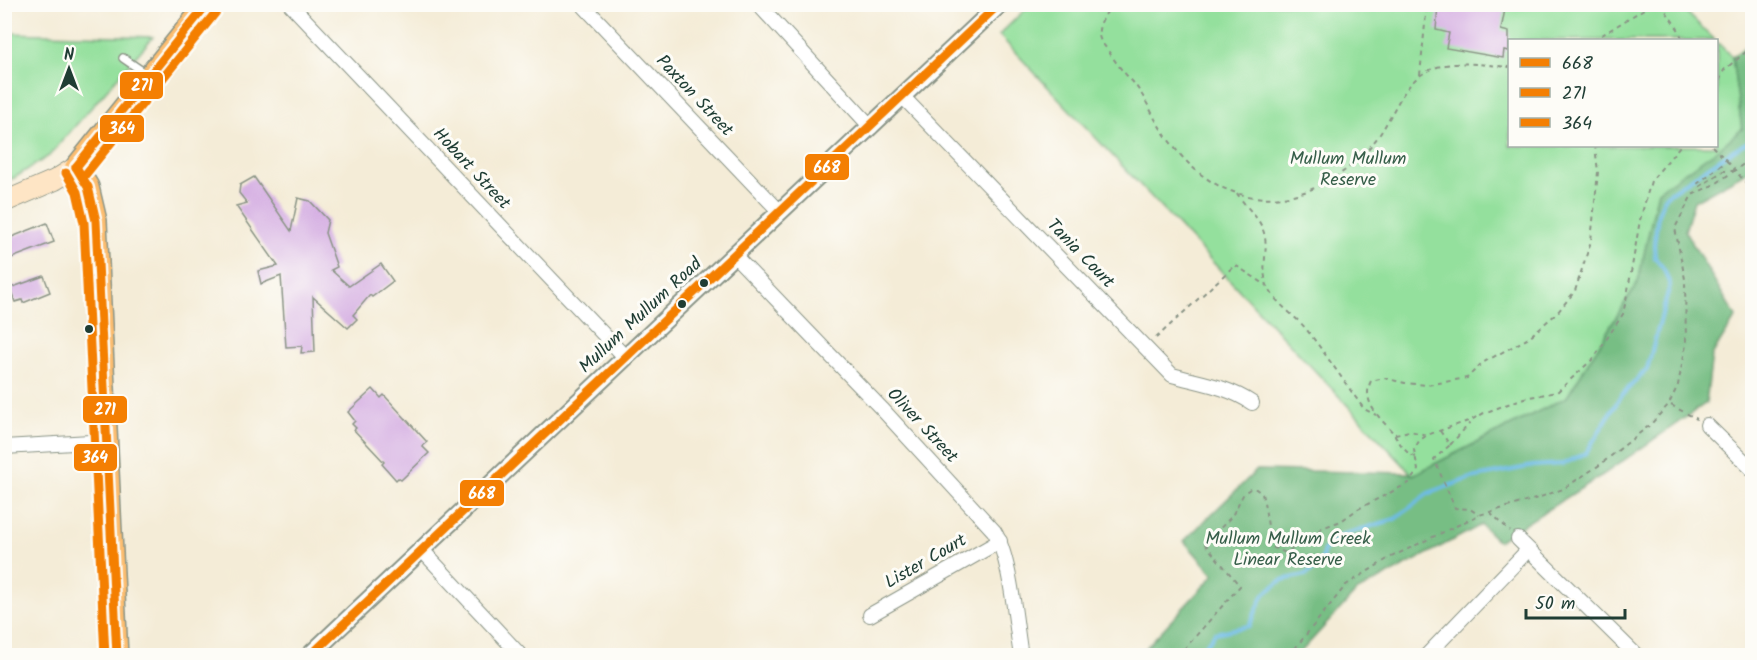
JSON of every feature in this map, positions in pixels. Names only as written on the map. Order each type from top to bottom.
[{"type":"main road","points":[[4,202],[56,180],[76,167],[207,4]]},
{"type":"main road","points":[[76,167],[88,187],[96,221],[117,656]]},
{"type":"street","name":"Hobart Street","points":[[290,4],[626,358]]},
{"type":"street","name":"Paxton Street","points":[[582,4],[780,212]]},
{"type":"street","points":[[758,4],[871,127]]},
{"type":"street","name":"Mullum Mullum Road","points":[[309,656],[1000,4]]},
{"type":"street","name":"Tania Court","points":[[903,97],[1172,375],[1222,387],[1238,393],[1252,403]]},
{"type":"street","name":"Oliver Street","points":[[734,255],[988,524],[1000,541],[1006,562],[1021,656]]},
{"type":"street","points":[[1707,425],[1752,469]]},
{"type":"street","points":[[4,447],[108,441]]},
{"type":"street","points":[[1518,539],[1637,656]]},
{"type":"street","name":"Lister Court","points":[[870,615],[1000,541]]},
{"type":"street","points":[[421,549],[521,656]]},
{"type":"street","points":[[1426,656],[1528,550]]},
{"type":"lane","points":[[123,58],[149,76]]},
{"type":"path","points":[[1113,4],[1100,27],[1100,41],[1142,93],[1160,127],[1181,155],[1206,178],[1236,193],[1278,198],[1297,195],[1333,179],[1354,163],[1376,140],[1400,98],[1420,75],[1448,63],[1508,67]]},
{"type":"path","points":[[1420,75],[1427,4]]},
{"type":"path","points":[[1596,39],[1652,4]]},
{"type":"path","points":[[1661,4],[1683,39]]},
{"type":"path","points":[[1718,84],[1724,70],[1752,47]]},
{"type":"path","points":[[1417,458],[1407,454],[1394,434],[1376,415],[1368,398],[1367,388],[1371,381],[1384,378],[1426,385],[1467,378],[1482,363],[1527,339],[1557,313],[1575,291],[1591,241],[1598,172],[1595,147]]},
{"type":"path","points":[[1178,656],[1240,586],[1205,544],[1232,516],[1244,493],[1250,489],[1256,489],[1262,494],[1269,536],[1274,548],[1286,553],[1322,528],[1341,521],[1409,483],[1418,470],[1414,450],[1419,441],[1427,435],[1524,398],[1557,392],[1594,358],[1623,314],[1640,220],[1651,181],[1679,147]]},
{"type":"path","points":[[1713,147],[1752,190]]},
{"type":"path","points":[[1289,656],[1346,585],[1389,558],[1479,516],[1563,489],[1601,464],[1651,424],[1669,404],[1678,385],[1686,345],[1685,279],[1676,228],[1692,195],[1717,183],[1752,158]]},
{"type":"path","points":[[1727,161],[1697,184],[1699,187],[1723,171],[1736,171]]},
{"type":"path","points":[[1236,193],[1264,231],[1266,242],[1264,271],[1267,286]]},
{"type":"path","points":[[1145,348],[1235,265],[1267,286],[1288,312],[1306,328],[1364,410],[1376,415]]},
{"type":"path","points":[[1669,404],[1707,425]]},
{"type":"path","points":[[1471,420],[1459,437],[1434,459],[1455,508],[1470,509],[1479,516]]},
{"type":"path","points":[[1394,434],[1410,431],[1427,435]]},
{"type":"path","points":[[1440,431],[1450,445]]},
{"type":"path","points":[[1490,512],[1518,539]]},
{"type":"green space","name":"Mullum Mullum Reserve","points":[[1031,4],[1679,5],[1714,39],[1508,39],[1508,147],[1718,147],[1718,43],[1732,57],[1742,129],[1717,150],[1658,191],[1638,282],[1567,397],[1413,475],[999,35]]},
{"type":"green space","points":[[5,33],[153,37],[49,156],[14,178],[5,181]]},
{"type":"green space","name":"Mullum Mullum Creek Linear Reserve","points":[[1752,41],[1752,169],[1694,201],[1685,231],[1736,317],[1712,355],[1706,403],[1604,474],[1498,541],[1481,525],[1356,592],[1298,655],[1139,655],[1214,575],[1184,541],[1257,470],[1409,473],[1413,475],[1567,397],[1638,282],[1658,191],[1717,150],[1742,129],[1732,57]]},
{"type":"building","points":[[1438,4],[1506,4],[1501,30],[1509,32],[1508,51],[1504,50],[1503,58],[1446,48],[1449,33],[1436,30]]},
{"type":"building","points":[[254,177],[291,231],[298,198],[310,201],[328,220],[325,233],[337,267],[331,270],[349,286],[381,264],[393,281],[372,297],[370,295],[353,315],[357,319],[348,328],[313,297],[315,352],[301,353],[302,346],[286,347],[281,276],[261,284],[258,271],[278,266],[236,206],[247,203],[239,193],[240,185]]},
{"type":"building","points":[[47,223],[54,242],[4,261],[4,240]]},
{"type":"building","points":[[44,276],[50,292],[23,303],[22,300],[15,302],[10,288]]},
{"type":"building","points":[[373,389],[381,398],[384,395],[427,442],[422,446],[429,453],[401,480],[398,478],[396,480],[382,464],[384,462],[354,430],[356,428],[352,424],[355,421],[348,412]]},
{"type":"waterway","points":[[1198,656],[1215,633],[1249,626],[1264,594],[1282,580],[1305,575],[1320,565],[1324,550],[1342,535],[1395,519],[1429,493],[1471,478],[1533,466],[1563,464],[1586,453],[1621,396],[1647,369],[1670,285],[1664,269],[1655,258],[1654,245],[1658,214],[1665,196],[1752,140]]},
{"type":"transit line","name":"271","points":[[76,167],[207,4]]},
{"type":"transit line","name":"668","points":[[310,656],[999,4]]},
{"type":"transit line","name":"364","points":[[85,175],[216,12]]},
{"type":"transit line","name":"271","points":[[76,167],[88,187],[96,221],[117,656]]},
{"type":"transit line","name":"364","points":[[66,173],[77,192],[84,223],[105,656]]}]
